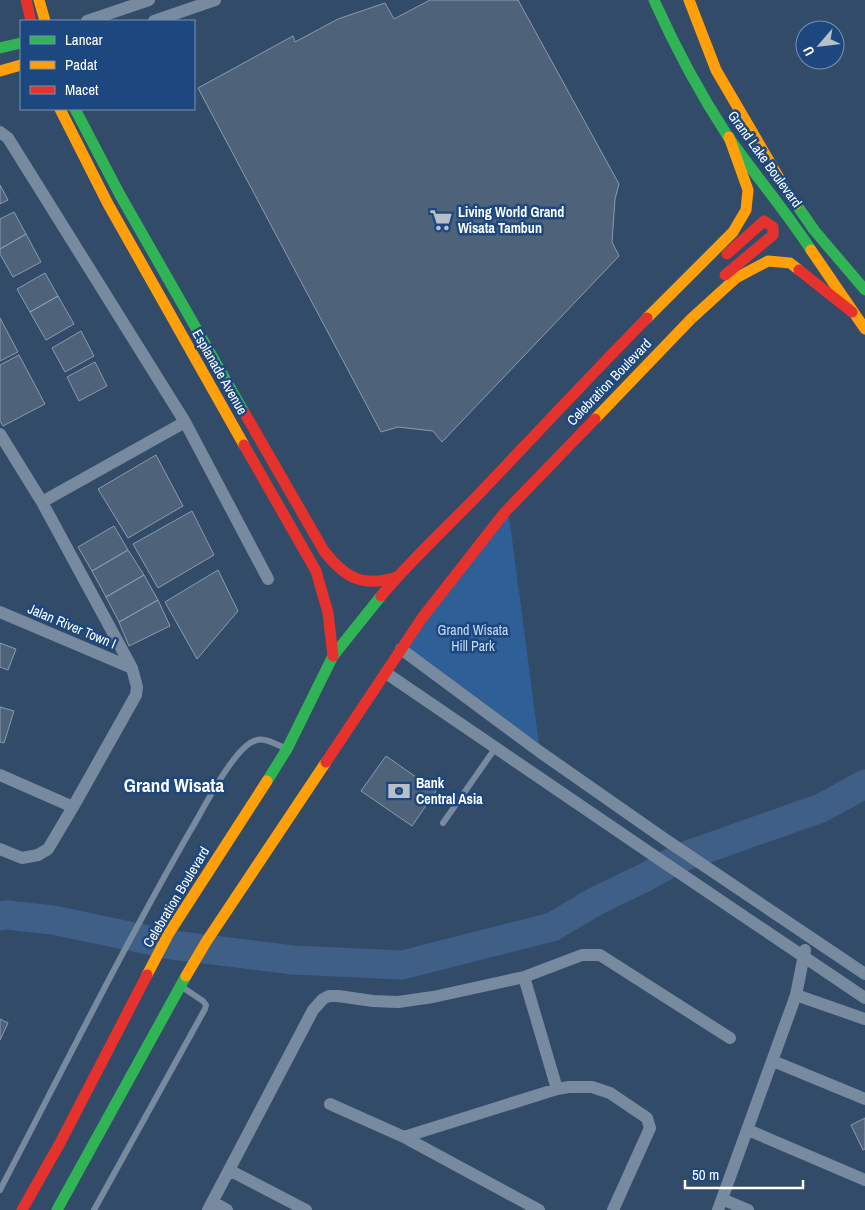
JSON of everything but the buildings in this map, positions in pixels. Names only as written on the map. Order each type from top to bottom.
[{"type":"street","points":[[26,0],[31,20]]},
{"type":"street","points":[[39,0],[45,20]]},
{"type":"street","points":[[90,20],[149,0]]},
{"type":"street","points":[[157,20],[214,0]]},
{"type":"street","name":"Grand Lake Boulevard","points":[[654,0],[669,34],[708,104],[729,137],[794,225],[865,329]]},
{"type":"street","name":"Grand Lake Boulevard","points":[[689,0],[716,70],[786,190],[814,230],[865,290]]},
{"type":"street","points":[[0,48],[20,43]]},
{"type":"street","points":[[0,70],[20,66]]},
{"type":"street","name":"Esplanade Avenue","points":[[61,110],[108,204],[316,571],[323,587],[330,622],[333,656]]},
{"type":"street","name":"Esplanade Avenue","points":[[75,110],[120,195],[324,551],[344,573],[360,580],[377,582],[397,577]]},
{"type":"street","points":[[0,132],[8,138],[185,422],[268,579]]},
{"type":"street","name":"Celebration Boulevard","points":[[22,1210],[60,1143],[169,933],[287,749],[333,656],[397,577],[478,495],[574,392],[733,232],[746,210],[748,190],[729,137]]},
{"type":"street","points":[[610,357],[646,330],[758,225],[764,221],[773,227],[773,236],[693,305],[691,319]]},
{"type":"street","name":"Celebration Boulevard","points":[[386,673],[422,618],[505,512],[691,319],[736,278],[768,261],[790,263],[852,312]]},
{"type":"street","points":[[42,502],[185,422]]},
{"type":"street","points":[[0,434],[42,502],[132,668],[138,687],[136,695],[74,807],[48,849],[38,855],[22,858],[0,849]]},
{"type":"street","name":"Jalan River Town I","points":[[0,612],[132,668]]},
{"type":"street","points":[[401,649],[540,752],[666,840],[865,974]]},
{"type":"street","points":[[57,1210],[206,942],[386,673],[865,998]]},
{"type":"street","points":[[0,775],[74,807]]},
{"type":"street","points":[[748,1210],[720,1204],[796,995],[808,936]]},
{"type":"street","points":[[227,1210],[210,1206],[313,1010],[323,999],[338,996],[398,1002],[433,998],[524,977],[582,955],[600,955],[730,1038]]},
{"type":"street","points":[[524,977],[557,1089]]},
{"type":"street","points":[[796,995],[865,1019]]},
{"type":"street","points":[[773,1061],[865,1099]]},
{"type":"street","points":[[404,1137],[557,1089],[592,1087],[610,1093],[647,1118],[650,1124],[650,1128],[613,1210]]},
{"type":"street","points":[[330,1104],[404,1137],[539,1210]]},
{"type":"street","points":[[748,1130],[865,1180]]},
{"type":"street","points":[[229,1170],[306,1210]]},
{"type":"lane","points":[[0,1190],[137,928],[221,777],[244,747],[256,739],[266,739],[287,749]]},
{"type":"lane","points":[[443,823],[496,747]]},
{"type":"lane","points":[[94,1210],[205,1009],[206,1005],[203,1001],[181,986]]},
{"type":"green space","name":"Grand Wisata Hill Park","points":[[508,508],[540,752],[401,649]]},
{"type":"waterway","points":[[0,916],[7,915],[53,920],[172,945],[293,960],[402,965],[552,927],[596,901],[646,877],[677,859],[821,808],[865,784]]},
{"type":"traffic: fast","points":[[654,0],[688,69],[727,135],[811,250]]},
{"type":"traffic: fast","points":[[0,48],[20,43]]},
{"type":"traffic: fast","points":[[76,110],[120,195],[244,412]]},
{"type":"traffic: fast","points":[[796,204],[814,230],[865,290]]},
{"type":"traffic: fast","points":[[267,781],[287,749],[333,656],[381,596]]},
{"type":"traffic: fast","points":[[57,1210],[186,976]]},
{"type":"traffic: slow","points":[[39,0],[45,20]]},
{"type":"traffic: slow","points":[[689,0],[716,70],[796,204]]},
{"type":"traffic: slow","points":[[0,71],[20,65]]},
{"type":"traffic: slow","points":[[61,110],[108,204],[244,445]]},
{"type":"traffic: slow","points":[[647,318],[733,232],[746,210],[748,190],[729,137]]},
{"type":"traffic: slow","points":[[811,250],[865,329]]},
{"type":"traffic: slow","points":[[595,419],[691,319],[736,278],[768,261],[790,263],[799,270]]},
{"type":"traffic: slow","points":[[186,976],[206,942],[326,762]]},
{"type":"traffic: slow","points":[[147,975],[169,933],[267,781]]},
{"type":"traffic: jam","points":[[26,0],[31,20]]},
{"type":"traffic: jam","points":[[725,275],[773,235],[773,227],[764,221],[727,254]]},
{"type":"traffic: jam","points":[[799,270],[852,312]]},
{"type":"traffic: jam","points":[[381,596],[416,557],[479,494],[647,318]]},
{"type":"traffic: jam","points":[[244,412],[324,551],[339,568],[347,574],[364,581],[385,580],[397,577]]},
{"type":"traffic: jam","points":[[326,762],[422,618],[505,512],[595,419]]},
{"type":"traffic: jam","points":[[244,445],[316,571],[328,613],[333,656]]},
{"type":"traffic: jam","points":[[22,1210],[60,1143],[147,975]]},
{"type":"place","name":"Living World Grand Wisata Tambun","points":[[441,220]]},
{"type":"place","name":"Bank Central Asia","points":[[399,791]]},
{"type":"district","name":"Grand Wisata","points":[[174,785]]}]
